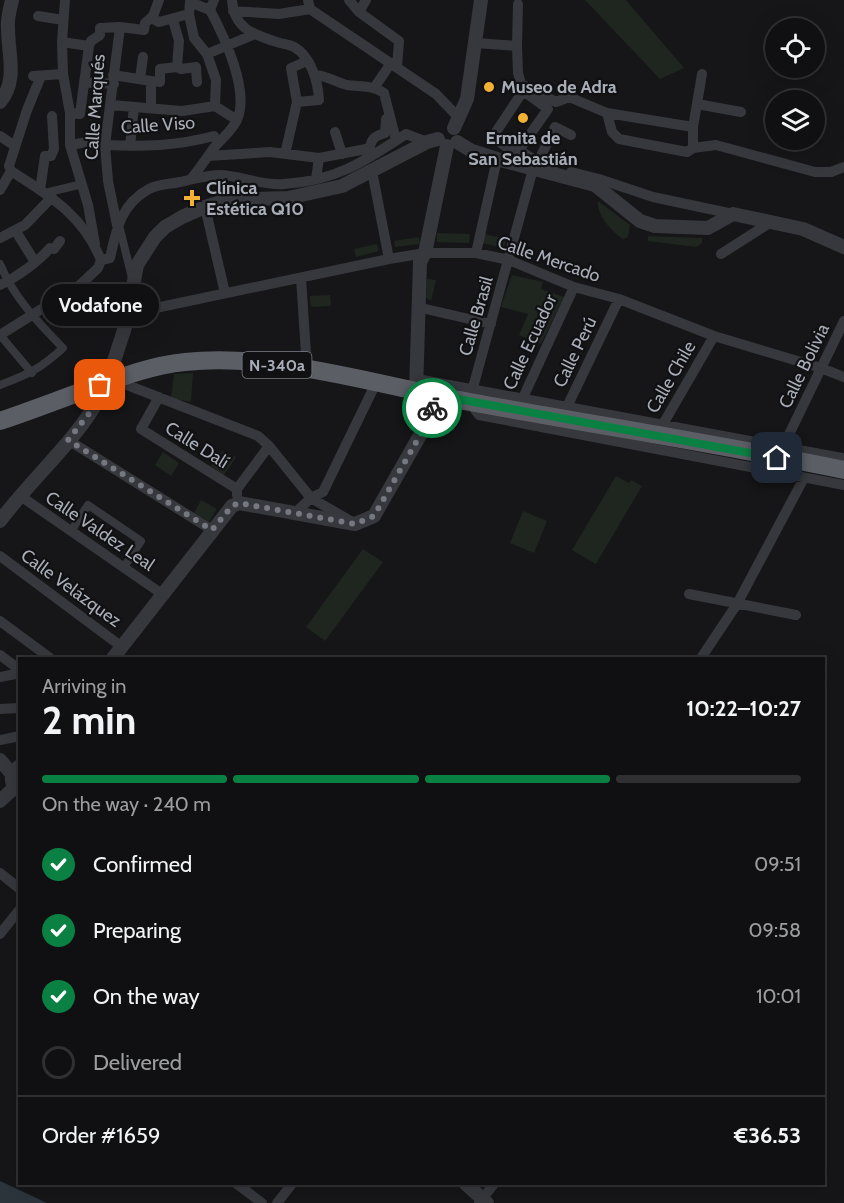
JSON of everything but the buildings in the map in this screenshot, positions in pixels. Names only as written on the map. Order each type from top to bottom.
[{"type":"highway","name":"N-340a","points":[[0,421],[117,377],[183,362],[215,359],[307,369],[376,383],[416,385],[436,395],[471,395],[517,411],[659,431],[777,458],[842,467]]},
{"type":"street","points":[[0,102],[6,95],[12,75],[7,26],[12,0]]},
{"type":"street","points":[[32,373],[0,335],[30,314],[80,285],[98,267],[101,260],[70,145],[70,113],[63,74],[62,42],[65,0]]},
{"type":"street","points":[[70,113],[81,114],[89,46],[91,41],[100,35],[100,28],[120,27],[144,30],[145,23],[153,16],[159,0]]},
{"type":"street","points":[[290,0],[294,11]]},
{"type":"street","points":[[349,0],[359,12],[399,40],[394,65],[374,88]]},
{"type":"street","points":[[359,12],[366,0]]},
{"type":"street","points":[[481,0],[467,99],[447,136],[425,253],[420,262],[416,385],[842,467]]},
{"type":"street","points":[[191,179],[214,148],[230,132],[237,120],[240,102],[228,45],[212,5],[191,1],[189,14],[194,38],[207,54],[216,80],[215,106]]},
{"type":"street","points":[[233,6],[279,14],[294,11],[309,4],[436,94],[447,136]]},
{"type":"street","points":[[519,4],[517,46],[522,88],[492,138],[509,150],[519,150],[536,166],[595,184],[640,221],[655,226],[708,228],[733,214]]},
{"type":"street","points":[[233,6],[245,30],[295,47],[307,61],[319,85],[319,100],[297,102]]},
{"type":"street","points":[[153,16],[159,22],[189,14]]},
{"type":"street","points":[[38,16],[63,20]]},
{"type":"street","points":[[173,20],[179,41],[177,67]]},
{"type":"street","name":"Calle Marqués","points":[[117,225],[108,181],[106,142],[120,27]]},
{"type":"street","points":[[207,54],[255,34]]},
{"type":"street","points":[[62,42],[89,46]]},
{"type":"street","points":[[476,43],[517,46]]},
{"type":"street","points":[[143,57],[151,108]]},
{"type":"street","points":[[285,154],[297,102],[291,68],[307,61]]},
{"type":"street","points":[[84,82],[145,80],[160,82],[160,69],[177,67],[181,69],[196,67],[198,81]]},
{"type":"street","points":[[0,190],[10,171],[9,166],[37,76],[63,74]]},
{"type":"street","points":[[693,148],[693,127],[702,74]]},
{"type":"street","points":[[315,75],[328,76],[345,84],[374,88],[384,93],[396,140]]},
{"type":"street","points":[[522,88],[556,102],[569,97],[607,113],[693,127]]},
{"type":"street","points":[[519,150],[548,109],[522,88]]},
{"type":"street","points":[[697,104],[741,112]]},
{"type":"street","points":[[111,105],[182,111],[215,106],[237,120]]},
{"type":"street","points":[[208,156],[270,152],[319,158],[366,149],[370,147],[375,136],[385,133],[387,106]]},
{"type":"street","points":[[130,146],[134,107]]},
{"type":"street","points":[[607,113],[612,132],[618,139],[687,152],[693,148],[717,145],[815,172],[831,172],[844,167]]},
{"type":"street","points":[[0,238],[25,225],[45,193],[45,156],[51,156],[54,149],[52,116]]},
{"type":"street","name":"Calle Brasil","points":[[471,395],[536,166],[555,127],[572,135]]},
{"type":"street","points":[[335,132],[342,154]]},
{"type":"street","points":[[101,260],[110,258],[117,225],[127,207],[149,188],[221,175],[258,183],[284,184],[316,179],[342,173],[406,134],[447,136],[472,151],[497,159],[598,179],[653,197],[803,229],[844,247]]},
{"type":"street","points":[[0,136],[15,146]]},
{"type":"street","name":"Calle Viso","points":[[70,145],[106,142],[130,146],[184,144],[214,136]]},
{"type":"street","points":[[355,524],[311,498],[269,446],[258,436],[127,385],[117,377],[114,361],[126,324],[132,282],[137,265],[154,237],[182,217],[227,200],[288,198],[342,186],[447,136]]},
{"type":"street","points":[[316,179],[319,158]]},
{"type":"street","points":[[476,253],[497,159]]},
{"type":"street","points":[[10,171],[45,193],[84,227],[95,244]]},
{"type":"street","points":[[372,171],[389,259]]},
{"type":"street","points":[[45,193],[82,184]]},
{"type":"street","points":[[205,207],[225,293]]},
{"type":"street","points":[[721,254],[771,222]]},
{"type":"street","points":[[117,225],[120,229],[132,282]]},
{"type":"street","points":[[15,230],[35,262]]},
{"type":"street","points":[[4,284],[50,248],[54,249],[60,241]]},
{"type":"street","name":"Calle Mercado","points":[[127,314],[389,259],[425,253],[476,253],[509,260],[714,336],[844,377]]},
{"type":"street","points":[[0,264],[4,284],[63,348],[32,373],[0,385]]},
{"type":"street","points":[[300,278],[307,369]]},
{"type":"street","name":"Calle Ecuador","points":[[517,411],[574,286]]},
{"type":"street","name":"Calle Perú","points":[[561,418],[619,299]]},
{"type":"street","points":[[417,307],[491,324]]},
{"type":"street","name":"Calle Bolivia","points":[[777,458],[844,321]]},
{"type":"street","name":"Calle Chile","points":[[659,431],[714,336]]},
{"type":"street","points":[[296,513],[311,498],[323,492],[376,383]]},
{"type":"street","points":[[0,521],[19,495],[96,405],[100,385]]},
{"type":"street","points":[[238,496],[296,513],[355,524],[374,516],[427,423],[436,395]]},
{"type":"street","points":[[471,395],[479,415],[804,477],[842,467]]},
{"type":"street","name":"Calle Dalí","points":[[159,397],[141,429],[238,496]]},
{"type":"street","points":[[68,440],[212,530]]},
{"type":"street","points":[[114,657],[232,506],[269,446]]},
{"type":"street","points":[[702,657],[737,603],[804,477]]},
{"type":"street","name":"Calle Valdez Leal","points":[[19,495],[162,594]]},
{"type":"street","points":[[71,531],[88,505],[141,541],[124,567]]},
{"type":"street","name":"Calle Velázquez","points":[[0,556],[122,646]]},
{"type":"street","points":[[689,594],[796,615]]},
{"type":"street","points":[[0,621],[49,657]]},
{"type":"street","points":[[0,656],[18,670]]},
{"type":"street","points":[[0,677],[18,672]]},
{"type":"street","points":[[0,709],[18,708]]},
{"type":"street","points":[[0,740],[18,736]]},
{"type":"street","points":[[0,801],[13,773]]},
{"type":"street","points":[[0,873],[18,887]]},
{"type":"street","points":[[0,934],[18,912]]},
{"type":"street","points":[[238,1185],[262,1203]]},
{"type":"street","points":[[277,1203],[289,1185]]},
{"type":"street","points":[[467,1185],[483,1201],[493,1185]]},
{"type":"shaded area","points":[[585,0],[626,0],[684,68],[660,79]]},
{"type":"shaded area","points":[[598,201],[630,225],[628,237],[623,239],[602,218]]},
{"type":"shaded area","points":[[484,232],[487,235],[506,238],[504,248],[482,243]]},
{"type":"shaded area","points":[[437,233],[470,234],[469,243],[437,242]]},
{"type":"shaded area","points":[[648,236],[702,238],[702,243],[696,247],[648,241]]},
{"type":"shaded area","points":[[419,237],[420,244],[395,247],[394,241]]},
{"type":"shaded area","points":[[377,244],[379,251],[356,257],[354,249]]},
{"type":"shaded area","points":[[512,275],[543,282],[541,289],[564,297],[541,344],[519,335],[528,314],[501,307]]},
{"type":"shaded area","points":[[427,279],[436,280],[431,301],[426,298]]},
{"type":"shaded area","points":[[330,295],[331,306],[311,307],[310,296]]},
{"type":"shaded area","points":[[193,373],[191,402],[171,398],[174,374]]},
{"type":"shaded area","points":[[222,451],[236,457],[224,475],[211,466]]},
{"type":"shaded area","points":[[163,452],[179,463],[171,476],[155,465]]},
{"type":"shaded area","points":[[616,476],[629,483],[631,480],[642,486],[596,564],[572,550]]},
{"type":"shaded area","points":[[201,500],[217,509],[209,522],[194,513]]},
{"type":"shaded area","points":[[523,511],[547,521],[534,553],[510,543]]},
{"type":"shaded area","points":[[363,549],[383,562],[325,641],[306,627]]},
{"type":"shaded area","points":[[0,1181],[47,1203],[0,1203]]},
{"type":"way so far","points":[[100,385],[96,405],[68,440],[212,530],[232,506],[239,503],[355,524],[374,516],[427,423],[432,408]]},
{"type":"place","name":"Museo de Adra","points":[[489,87]]},
{"type":"place","name":"Ermita de San Sebastián","points":[[523,118]]},
{"type":"place","name":"Clínica Estética Q10","points":[[192,198]]},
{"type":"place","name":"Vodafone","points":[[100,385]]},
{"type":"route","points":[[432,408],[436,395],[777,458]]}]
